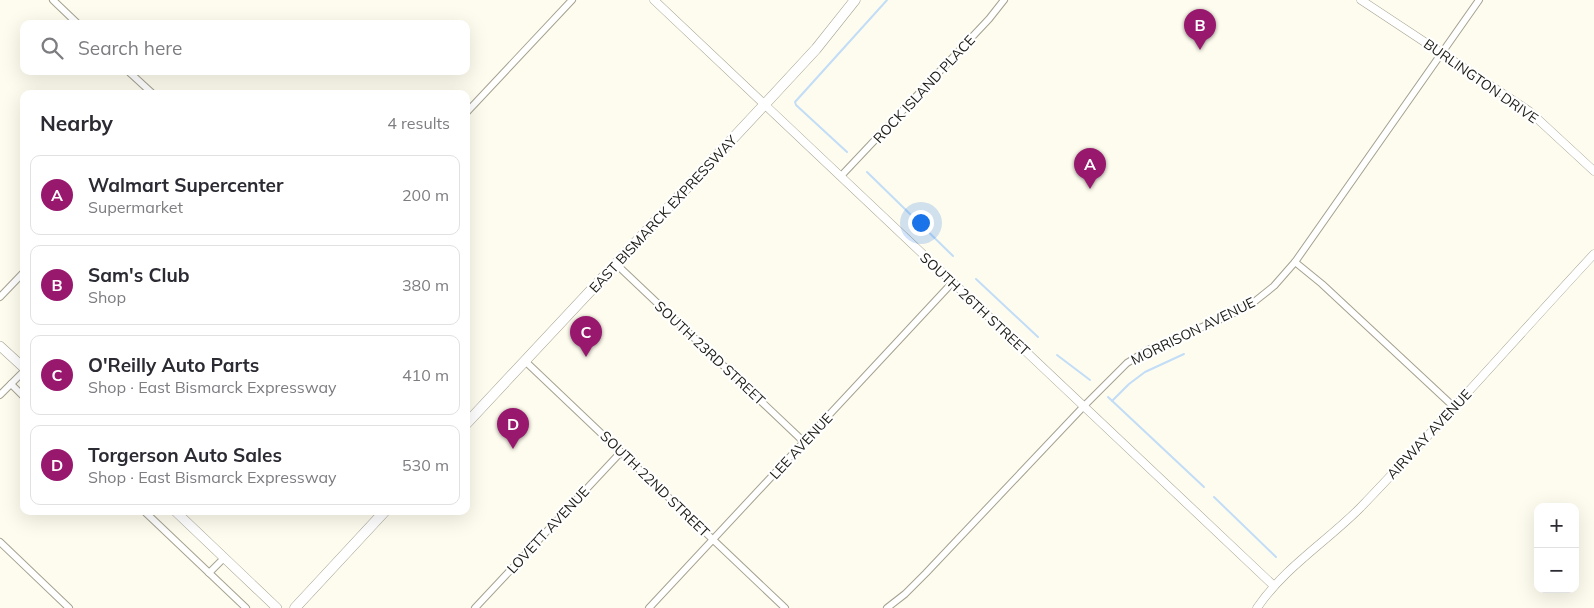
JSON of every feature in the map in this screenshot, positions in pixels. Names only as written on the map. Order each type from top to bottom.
[{"type":"main road","name":"EAST BISMARCK EXPRESSWAY","points":[[470,420],[812,53],[855,0]]},
{"type":"main road","points":[[0,346],[20,365]]},
{"type":"main road","points":[[179,515],[277,608]]},
{"type":"main road","points":[[295,608],[381,515]]},
{"type":"street","points":[[53,0],[74,20]]},
{"type":"street","points":[[470,109],[572,0]]},
{"type":"street","name":"SOUTH 26TH STREET","points":[[654,0],[1274,586]]},
{"type":"street","name":"ROCK ISLAND PLACE","points":[[841,176],[989,19],[1004,0]]},
{"type":"street","name":"BURLINGTON DRIVE","points":[[1361,0],[1532,114],[1594,171]]},
{"type":"street","name":"MORRISON AVENUE","points":[[887,608],[920,579],[1110,378],[1131,360],[1148,350],[1228,316],[1254,302],[1274,286],[1296,262],[1479,0]]},
{"type":"street","points":[[132,75],[149,90]]},
{"type":"street","name":"AIRWAY AVENUE","points":[[1257,608],[1274,586],[1359,509],[1594,254]]},
{"type":"street","points":[[1296,262],[1454,407]]},
{"type":"street","name":"SOUTH 23RD STREET","points":[[616,264],[804,442]]},
{"type":"street","points":[[0,297],[20,276]]},
{"type":"street","name":"LEE AVENUE","points":[[649,608],[952,282]]},
{"type":"street","name":"SOUTH 22ND STREET","points":[[525,361],[785,608]]},
{"type":"street","points":[[0,395],[20,373]]},
{"type":"street","points":[[10,384],[20,393]]},
{"type":"street","name":"LOVETT AVENUE","points":[[476,608],[621,452]]},
{"type":"street","points":[[148,515],[246,608]]},
{"type":"street","points":[[0,542],[69,608]]},
{"type":"street","points":[[209,573],[224,558]]},
{"type":"waterway","points":[[847,152],[795,102],[887,0]]},
{"type":"waterway","points":[[867,172],[953,256]]},
{"type":"waterway","points":[[976,279],[1038,337]]},
{"type":"waterway","points":[[1112,401],[1129,384],[1145,372],[1184,354]]},
{"type":"waterway","points":[[1057,355],[1090,380]]},
{"type":"waterway","points":[[1108,397],[1204,487]]},
{"type":"waterway","points":[[1214,497],[1276,557]]},
{"type":"place","name":"Sam's Club","points":[[1200,50]]},
{"type":"place","name":"Walmart Supercenter","points":[[1090,189]]},
{"type":"place","name":"O'Reilly Auto Parts","points":[[586,357]]},
{"type":"place","name":"Torgerson Auto Sales","points":[[513,449]]}]
